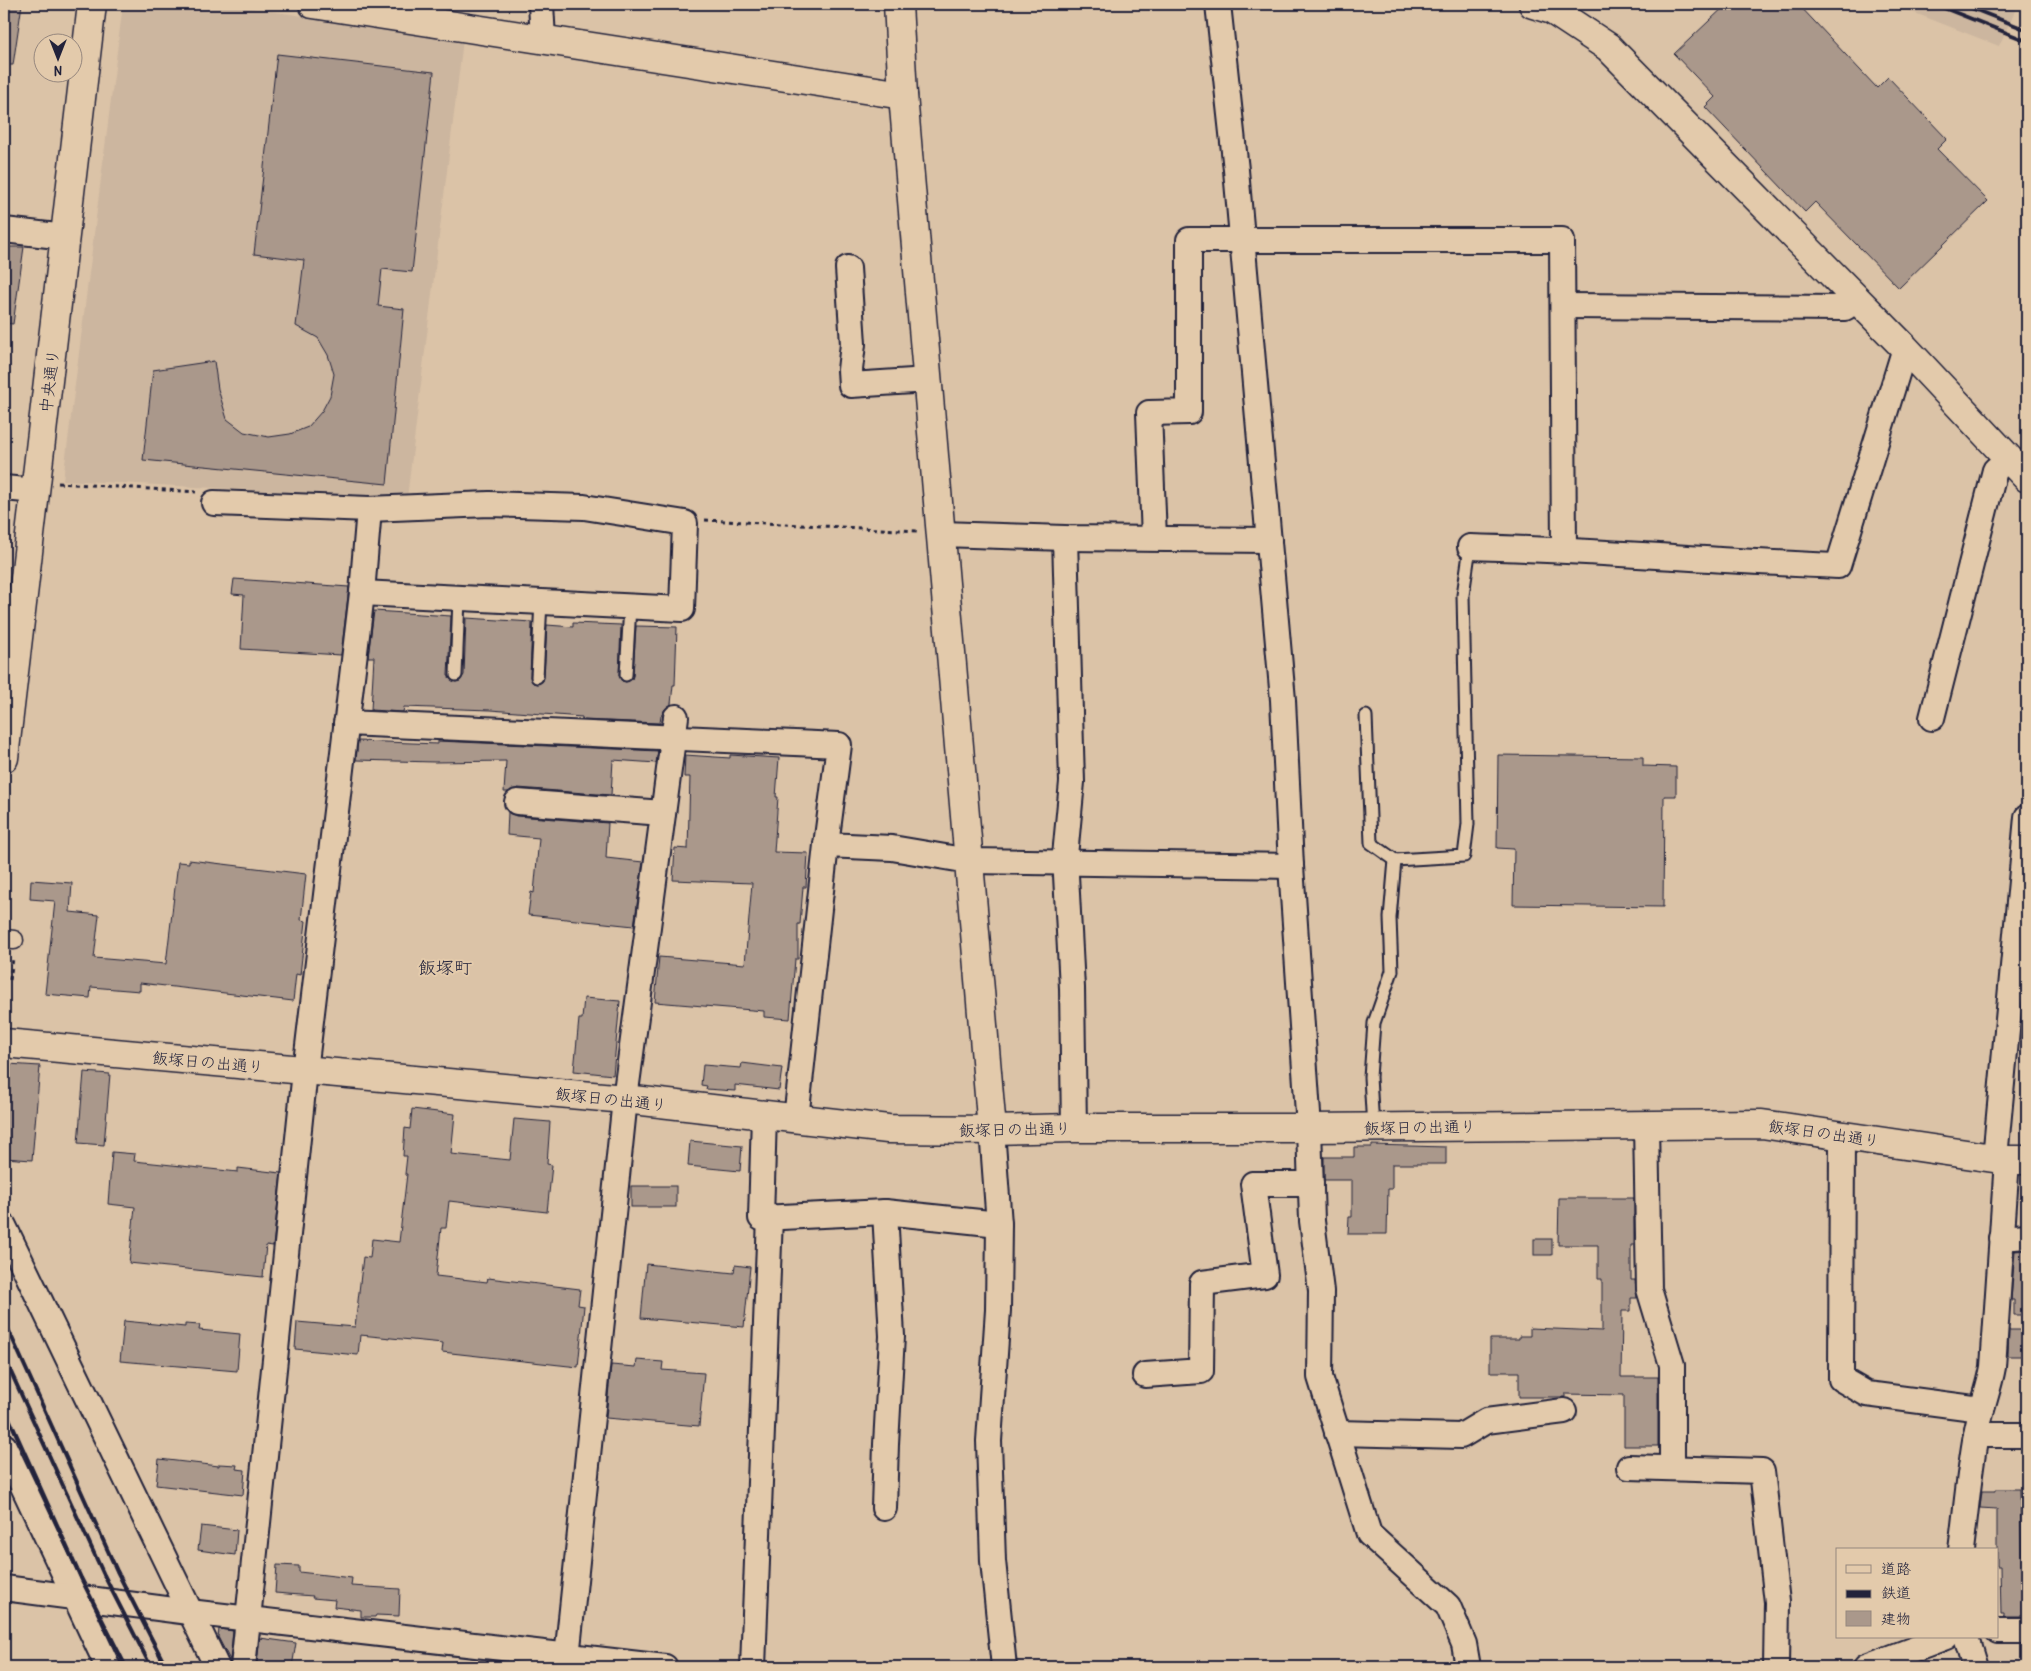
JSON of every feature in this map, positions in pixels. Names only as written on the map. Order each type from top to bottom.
[{"type":"street","name":"中央通り","points":[[4,758],[92,4]]},
{"type":"street","points":[[313,4],[416,12],[543,38],[903,95]]},
{"type":"street","points":[[541,4],[543,38]]},
{"type":"street","points":[[898,4],[903,95],[942,534],[999,1224],[998,1310],[988,1441],[993,1561],[1004,1667]]},
{"type":"street","points":[[1218,4],[1242,239],[1283,700],[1309,1128],[1312,1221],[1321,1291],[1320,1377],[1369,1534],[1448,1606],[1464,1644],[1468,1667]]},
{"type":"street","points":[[1533,4],[1552,10],[1608,47],[1905,348],[2018,469]]},
{"type":"street","points":[[4,230],[66,238]]},
{"type":"street","points":[[1154,538],[1149,413],[1189,412],[1188,240],[1562,240],[1564,550]]},
{"type":"street","points":[[848,268],[853,344],[850,370],[851,385],[928,380]]},
{"type":"street","points":[[1563,306],[1845,308],[1856,300]]},
{"type":"street","points":[[1470,547],[1564,550],[1718,561],[1838,566],[1905,348]]},
{"type":"street","points":[[1932,718],[1995,470],[2018,469]]},
{"type":"street","points":[[4,488],[36,486]]},
{"type":"street","points":[[214,503],[369,509],[490,504],[584,507],[685,523],[682,609],[362,593]]},
{"type":"street","points":[[243,1667],[305,1071],[362,593],[369,509]]},
{"type":"street","points":[[942,534],[1065,538],[1269,540]]},
{"type":"street","points":[[1065,538],[1072,782],[1066,862],[1072,988],[1074,1128]]},
{"type":"street","points":[[346,723],[675,727],[839,745],[796,1119]]},
{"type":"street","points":[[567,1661],[625,1099],[675,727]]},
{"type":"street","points":[[517,802],[663,813]]},
{"type":"street","points":[[1961,1548],[1976,1436],[1981,1409],[1990,1386],[1993,1367],[2001,1238],[2010,1159],[2027,818]]},
{"type":"street","points":[[826,845],[892,848],[969,861],[1292,866]]},
{"type":"street","name":"飯塚日の出通り","points":[[4,1043],[625,1099],[888,1129],[1373,1128],[1762,1124],[2010,1159]]},
{"type":"street","points":[[764,1115],[761,1218],[885,1212],[999,1224]]},
{"type":"street","points":[[1646,1125],[1649,1289],[1672,1365],[1672,1468]]},
{"type":"street","points":[[1842,1136],[1841,1379],[1867,1394],[1981,1409]]},
{"type":"street","points":[[1145,1375],[1201,1370],[1202,1283],[1265,1274],[1253,1184],[1311,1184]]},
{"type":"street","points":[[884,1508],[892,1336],[885,1212]]},
{"type":"street","points":[[753,1667],[770,1217]]},
{"type":"street","points":[[4,1226],[217,1667]]},
{"type":"street","points":[[2001,1238],[2027,1236]]},
{"type":"street","points":[[1337,1433],[1461,1436],[1486,1420],[1564,1412]]},
{"type":"street","points":[[1976,1436],[2027,1435]]},
{"type":"street","points":[[4,1446],[108,1667]]},
{"type":"street","points":[[1629,1467],[1762,1471],[1777,1602],[1776,1667]]},
{"type":"street","points":[[4,1588],[249,1618],[567,1661],[665,1667]]},
{"type":"street","points":[[1998,1631],[2027,1631]]},
{"type":"street","points":[[1866,1667],[1943,1638]]},
{"type":"street","points":[[1966,1638],[1974,1667]]},
{"type":"lane","points":[[1366,716],[1371,843],[1395,860],[1464,856],[1468,824],[1463,595],[1470,547]]},
{"type":"lane","points":[[456,674],[459,598]]},
{"type":"lane","points":[[537,678],[541,602]]},
{"type":"lane","points":[[626,675],[630,606]]},
{"type":"lane","points":[[1373,1128],[1370,1077],[1374,1023],[1392,971],[1390,918],[1395,860]]},
{"type":"path","points":[[36,486],[212,493],[214,503]]},
{"type":"path","points":[[685,523],[694,519],[926,531],[942,534]]},
{"type":"shaded area","points":[[123,4],[223,4],[463,40],[407,498],[63,480]]},
{"type":"shaded area","points":[[1892,4],[2018,4],[1999,46]]},
{"type":"building","points":[[4,4],[22,4],[13,65],[4,65]]},
{"type":"building","points":[[1727,4],[1798,4],[1877,88],[1888,77],[1947,139],[1937,149],[1988,201],[1899,288],[1815,202],[1805,212],[1705,107],[1715,97],[1674,54]]},
{"type":"building","points":[[277,54],[434,72],[412,272],[382,269],[378,306],[404,309],[387,484],[143,460],[153,370],[214,361],[218,389],[227,419],[244,432],[269,437],[290,434],[308,427],[322,411],[330,396],[334,374],[328,355],[318,338],[296,326],[304,260],[254,254]]},
{"type":"building","points":[[4,247],[24,247],[13,324],[4,323]]},
{"type":"building","points":[[234,579],[349,587],[341,655],[241,649],[244,595],[232,594]]},
{"type":"building","points":[[374,611],[451,616],[448,675],[455,682],[460,681],[464,675],[466,618],[532,622],[530,677],[533,683],[537,684],[543,681],[544,677],[547,625],[573,627],[573,623],[621,625],[619,675],[622,681],[626,682],[632,679],[633,675],[636,626],[677,627],[675,685],[673,685],[671,704],[665,709],[660,723],[582,720],[582,717],[490,710],[404,707],[403,712],[371,710],[374,657],[368,657]]},
{"type":"building","points":[[358,741],[438,744],[438,741],[658,751],[656,763],[613,760],[611,795],[518,788],[504,792],[506,761],[356,760]]},
{"type":"building","points":[[685,755],[730,758],[730,755],[779,758],[774,852],[808,853],[806,887],[803,887],[800,924],[798,924],[798,959],[795,959],[790,1019],[764,1017],[764,1011],[655,1002],[659,957],[745,964],[752,883],[673,880],[675,848],[688,849],[690,777],[684,777]]},
{"type":"building","points":[[1498,755],[1643,757],[1643,766],[1676,767],[1676,796],[1664,796],[1663,907],[1513,905],[1514,849],[1497,848]]},
{"type":"building","points":[[508,812],[516,816],[608,823],[606,858],[643,862],[634,926],[528,915],[531,892],[534,893],[539,838],[507,835]]},
{"type":"building","points":[[189,860],[306,874],[301,920],[306,921],[300,975],[296,974],[293,1001],[140,983],[140,991],[91,987],[90,998],[45,994],[55,901],[30,899],[31,880],[72,883],[70,912],[99,915],[94,958],[166,964],[178,862],[189,863]]},
{"type":"building","points":[[584,998],[620,1001],[613,1075],[574,1071],[579,1019],[582,1019]]},
{"type":"building","points":[[742,1063],[782,1068],[779,1090],[735,1085],[735,1091],[706,1089],[707,1086],[701,1085],[703,1065],[741,1068]]},
{"type":"building","points":[[8,1064],[40,1066],[32,1160],[4,1158],[4,1119]]},
{"type":"building","points":[[84,1072],[110,1074],[104,1145],[78,1143]]},
{"type":"building","points":[[412,1109],[455,1114],[451,1154],[510,1160],[514,1119],[550,1122],[547,1164],[552,1165],[547,1212],[449,1201],[446,1228],[441,1228],[436,1276],[487,1282],[488,1278],[580,1289],[578,1305],[584,1306],[578,1367],[442,1352],[443,1343],[360,1335],[358,1355],[295,1349],[297,1322],[355,1327],[363,1257],[370,1258],[372,1239],[399,1242],[407,1174],[405,1174],[407,1156],[403,1156],[405,1128],[410,1129]]},
{"type":"building","points":[[690,1141],[742,1146],[740,1171],[688,1166]]},
{"type":"building","points":[[1372,1145],[1446,1147],[1446,1164],[1392,1164],[1392,1189],[1388,1189],[1387,1234],[1348,1234],[1349,1217],[1352,1217],[1352,1180],[1324,1180],[1324,1157],[1354,1157],[1354,1147],[1372,1147]]},
{"type":"building","points":[[112,1152],[135,1154],[134,1161],[238,1172],[238,1168],[281,1173],[273,1246],[266,1245],[263,1277],[129,1263],[135,1207],[108,1204]]},
{"type":"building","points":[[631,1186],[676,1186],[676,1207],[631,1207]]},
{"type":"building","points":[[1559,1198],[1634,1198],[1634,1245],[1631,1245],[1631,1280],[1635,1280],[1637,1298],[1631,1298],[1631,1311],[1622,1311],[1621,1377],[1658,1377],[1658,1446],[1624,1446],[1624,1395],[1565,1394],[1565,1397],[1519,1397],[1519,1372],[1490,1372],[1490,1339],[1519,1339],[1519,1336],[1530,1336],[1530,1328],[1602,1331],[1602,1279],[1598,1279],[1598,1245],[1558,1245]]},
{"type":"building","points":[[1534,1239],[1552,1239],[1552,1255],[1534,1255]]},
{"type":"building","points":[[2027,1250],[2027,1315],[2014,1315],[2014,1300],[2011,1300],[2015,1251]]},
{"type":"building","points":[[646,1264],[734,1273],[735,1265],[750,1267],[744,1327],[641,1318]]},
{"type":"building","points":[[124,1321],[185,1327],[185,1324],[200,1325],[199,1330],[240,1334],[237,1371],[120,1361]]},
{"type":"building","points":[[2009,1330],[2027,1330],[2027,1356],[2008,1356]]},
{"type":"building","points":[[637,1360],[663,1362],[662,1370],[704,1373],[699,1426],[606,1418],[611,1365],[636,1367]]},
{"type":"building","points":[[159,1459],[219,1466],[219,1464],[237,1465],[236,1469],[245,1470],[243,1495],[156,1485]]},
{"type":"building","points":[[1996,1489],[2020,1489],[2023,1615],[2020,1615],[2020,1617],[2004,1617],[2004,1614],[2001,1614],[1997,1509],[1980,1508],[1982,1491],[1996,1491]]},
{"type":"building","points":[[201,1526],[237,1530],[235,1555],[198,1550]]},
{"type":"building","points":[[277,1565],[299,1566],[299,1572],[352,1578],[351,1586],[400,1589],[399,1616],[376,1615],[375,1617],[361,1617],[361,1610],[334,1607],[335,1600],[275,1593]]},
{"type":"building","points":[[219,1629],[233,1631],[230,1660],[218,1637]]},
{"type":"building","points":[[260,1638],[296,1643],[292,1667],[257,1663]]},
{"type":"railway","points":[[1934,4],[2027,41]]},
{"type":"railway","points":[[1961,4],[2027,30]]},
{"type":"railway","points":[[4,1320],[117,1571],[166,1667]]},
{"type":"railway","points":[[4,1357],[104,1575],[151,1667]]},
{"type":"railway","points":[[4,1407],[81,1578],[126,1667]]},
{"type":"district","name":"飯塚町","points":[[445,967]]}]
